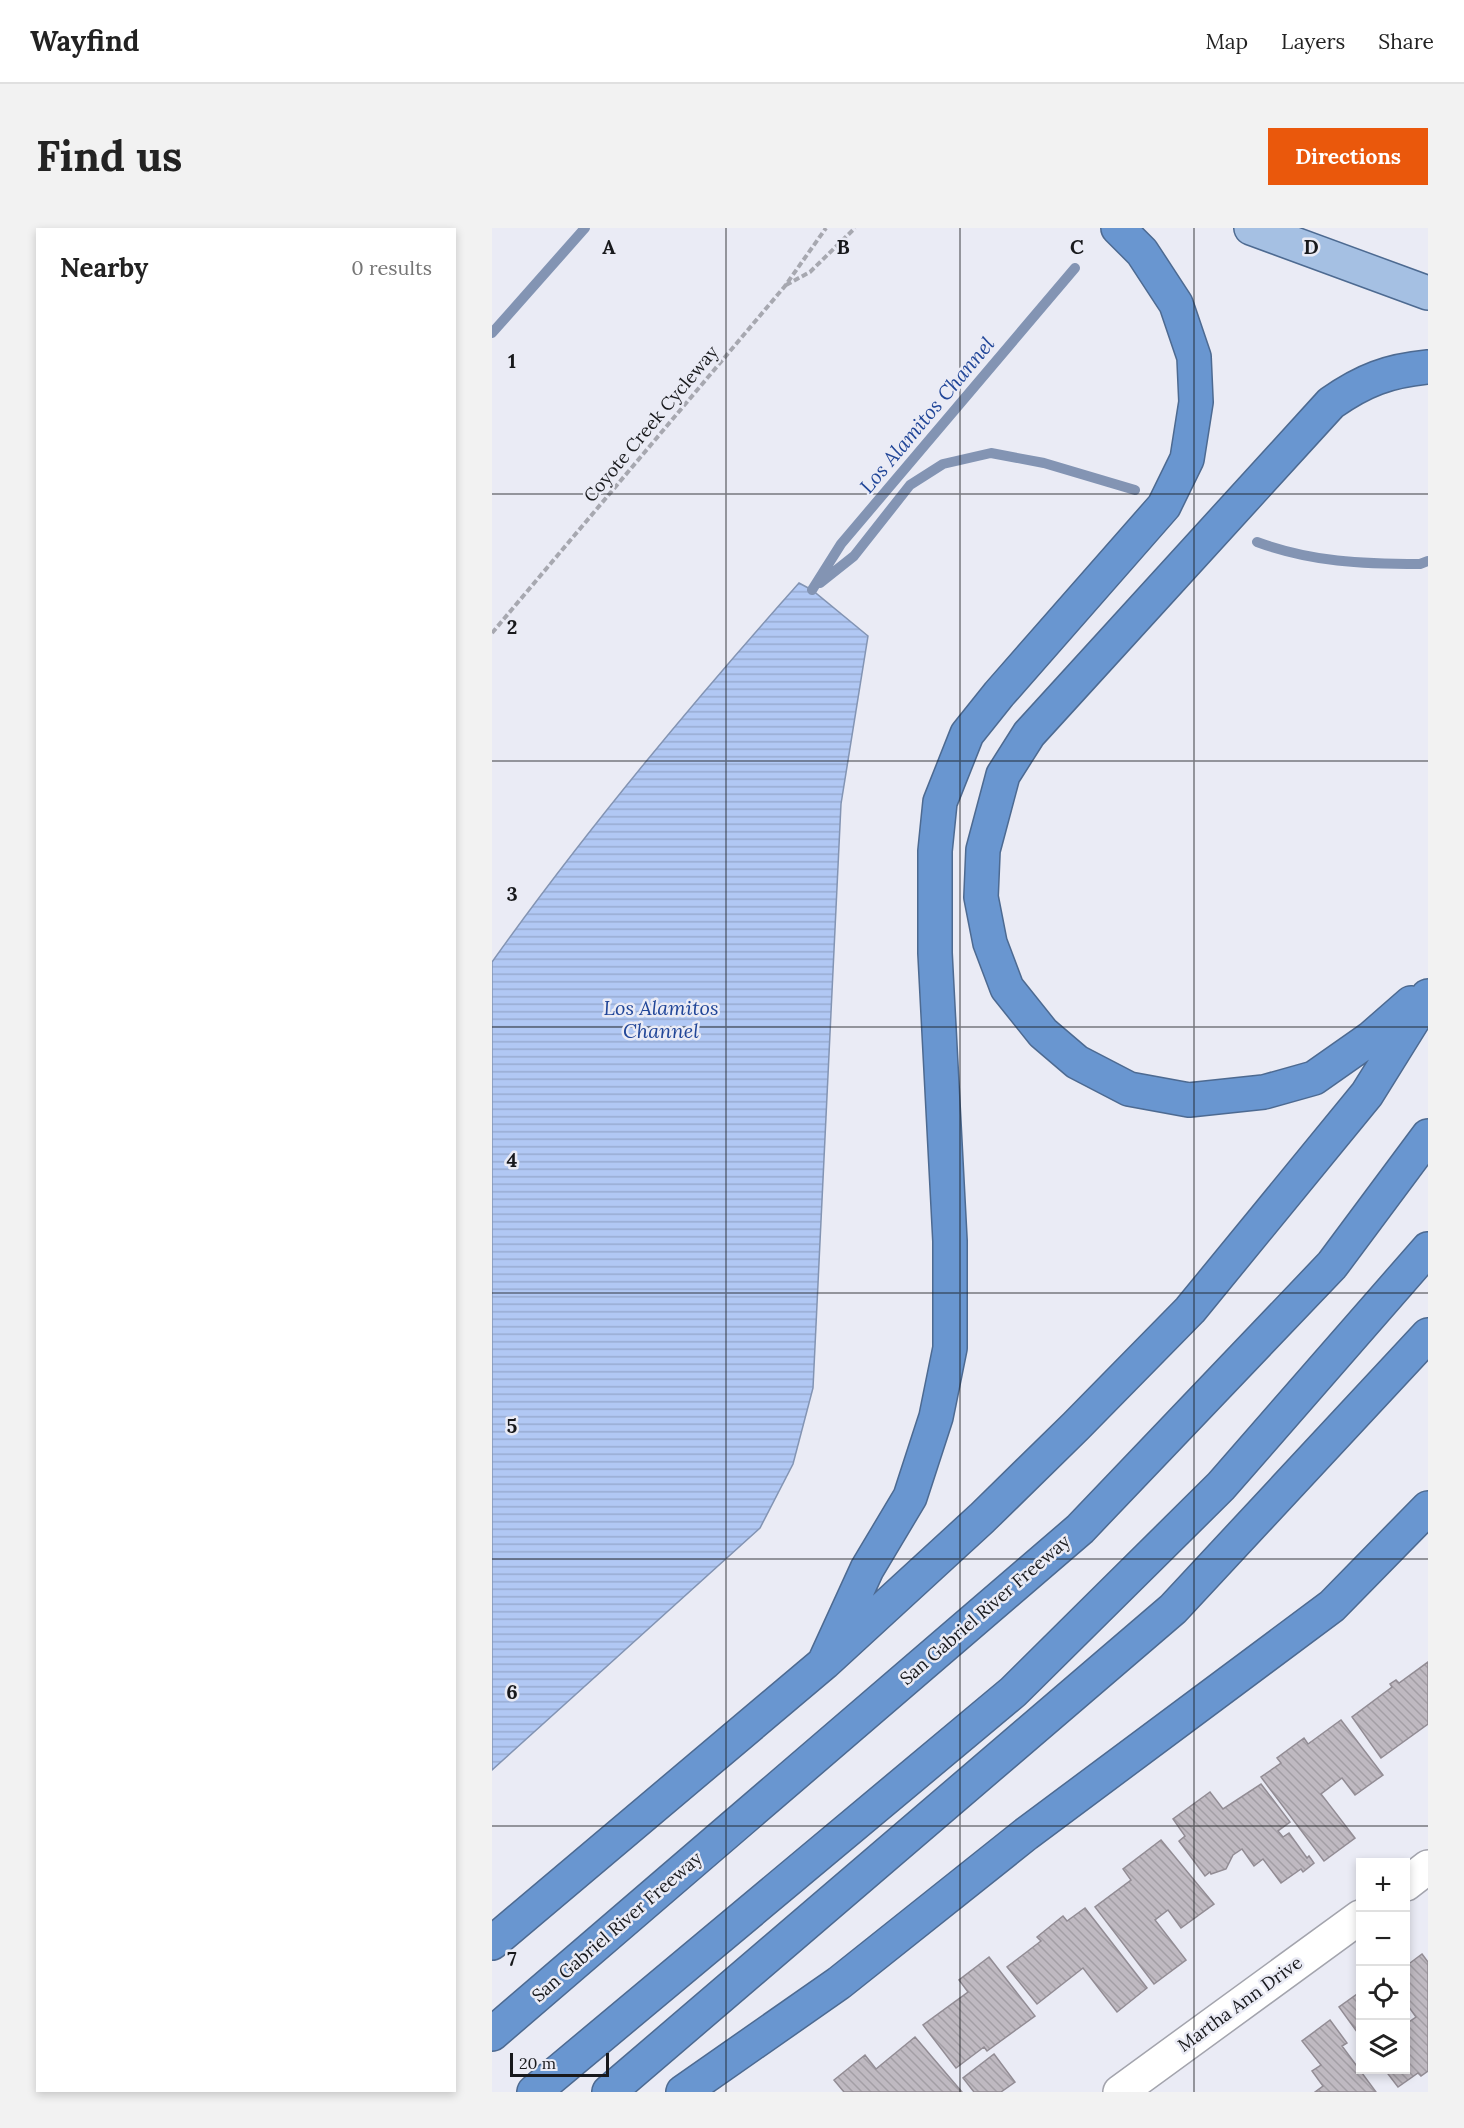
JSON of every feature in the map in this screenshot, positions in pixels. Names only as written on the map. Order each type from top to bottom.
[{"type":"highway","points":[[824,1663],[867,1569],[910,1497],[936,1416],[950,1348],[950,1241],[935,953],[935,851],[940,802],[967,734],[999,694],[1164,506],[1187,459],[1196,402],[1194,357],[1176,304],[1142,252],[1118,228]]},
{"type":"highway","points":[[1428,367],[1397,370],[1358,384],[1331,403],[1029,734],[1004,775],[997,796],[983,850],[981,897],[990,943],[1007,988],[1043,1033],[1077,1062],[1129,1089],[1190,1100],[1264,1092],[1314,1078],[1371,1038],[1428,987]]},
{"type":"highway","points":[[492,1943],[824,1663],[991,1510],[1190,1310],[1367,1094],[1428,996]]},
{"type":"highway","name":"San Gabriel River Freeway","points":[[492,2034],[1080,1529],[1332,1265],[1428,1136]]},
{"type":"highway","points":[[534,2092],[1013,1692],[1221,1486],[1428,1249]]},
{"type":"highway","points":[[609,2092],[1173,1609],[1428,1335]]},
{"type":"highway","points":[[683,2092],[839,1983],[1026,1834],[1332,1606],[1428,1508]]},
{"type":"main road","points":[[1251,228],[1428,293]]},
{"type":"street","points":[[1410,1881],[1428,1868]]},
{"type":"street","name":"Martha Ann Drive","points":[[1120,2092],[1356,1920]]},
{"type":"path","name":"Coyote Creek Cycleway","points":[[492,633],[785,286],[826,228]]},
{"type":"path","points":[[785,286],[810,272],[855,228]]},
{"type":"water","name":"Los Alamitos Channel","points":[[799,583],[812,590],[868,636],[841,804],[813,1388],[793,1464],[760,1528],[492,1770],[492,962],[564,864],[640,768]]},
{"type":"building","points":[[1428,1662],[1428,1724],[1381,1758],[1352,1717],[1392,1687],[1390,1684],[1396,1680],[1399,1683]]},
{"type":"building","points":[[1341,1720],[1383,1775],[1355,1795],[1342,1778],[1321,1794],[1355,1838],[1324,1861],[1261,1777],[1281,1763],[1277,1758],[1304,1738],[1308,1744]]},
{"type":"building","points":[[1261,1784],[1290,1822],[1278,1831],[1283,1837],[1289,1833],[1307,1858],[1309,1856],[1314,1863],[1303,1872],[1301,1869],[1281,1883],[1263,1859],[1254,1866],[1242,1849],[1233,1855],[1226,1869],[1211,1874],[1210,1872],[1205,1876],[1179,1841],[1185,1836],[1173,1819],[1210,1792],[1223,1809]]},
{"type":"building","points":[[1161,1840],[1214,1904],[1181,1928],[1168,1910],[1155,1920],[1186,1960],[1154,1984],[1095,1907],[1131,1880],[1123,1869]]},
{"type":"building","points":[[1085,1908],[1147,1988],[1117,2012],[1083,1968],[1037,2004],[1007,1967],[1041,1941],[1037,1937],[1063,1916],[1067,1921]]},
{"type":"building","points":[[1422,1954],[1428,1962],[1428,2071],[1421,2076],[1418,2073],[1398,2087],[1388,2074],[1410,2074],[1410,2021],[1416,2017],[1410,2009],[1410,1963]]},
{"type":"building","points":[[989,1957],[1035,2016],[987,2051],[984,2047],[956,2068],[923,2025],[968,1992],[959,1980]]},
{"type":"building","points":[[1356,1995],[1356,2030],[1339,2007]]},
{"type":"building","points":[[1330,2020],[1347,2043],[1342,2046],[1356,2065],[1356,2074],[1363,2074],[1376,2092],[1315,2092],[1323,2086],[1312,2071],[1321,2065],[1302,2041]]},
{"type":"building","points":[[915,2037],[962,2092],[844,2092],[834,2080],[865,2055],[876,2069]]},
{"type":"building","points":[[994,2054],[1015,2082],[1001,2092],[974,2092],[963,2078]]},
{"type":"waterway","points":[[492,333],[585,228]]},
{"type":"waterway","name":"Los Alamitos Channel","points":[[812,590],[841,544],[1075,268]]},
{"type":"waterway","points":[[820,583],[854,556],[910,485],[943,464],[991,453],[1044,463],[1135,490]]},
{"type":"waterway","points":[[1257,542],[1317,558],[1378,563],[1420,564],[1428,561]]}]
